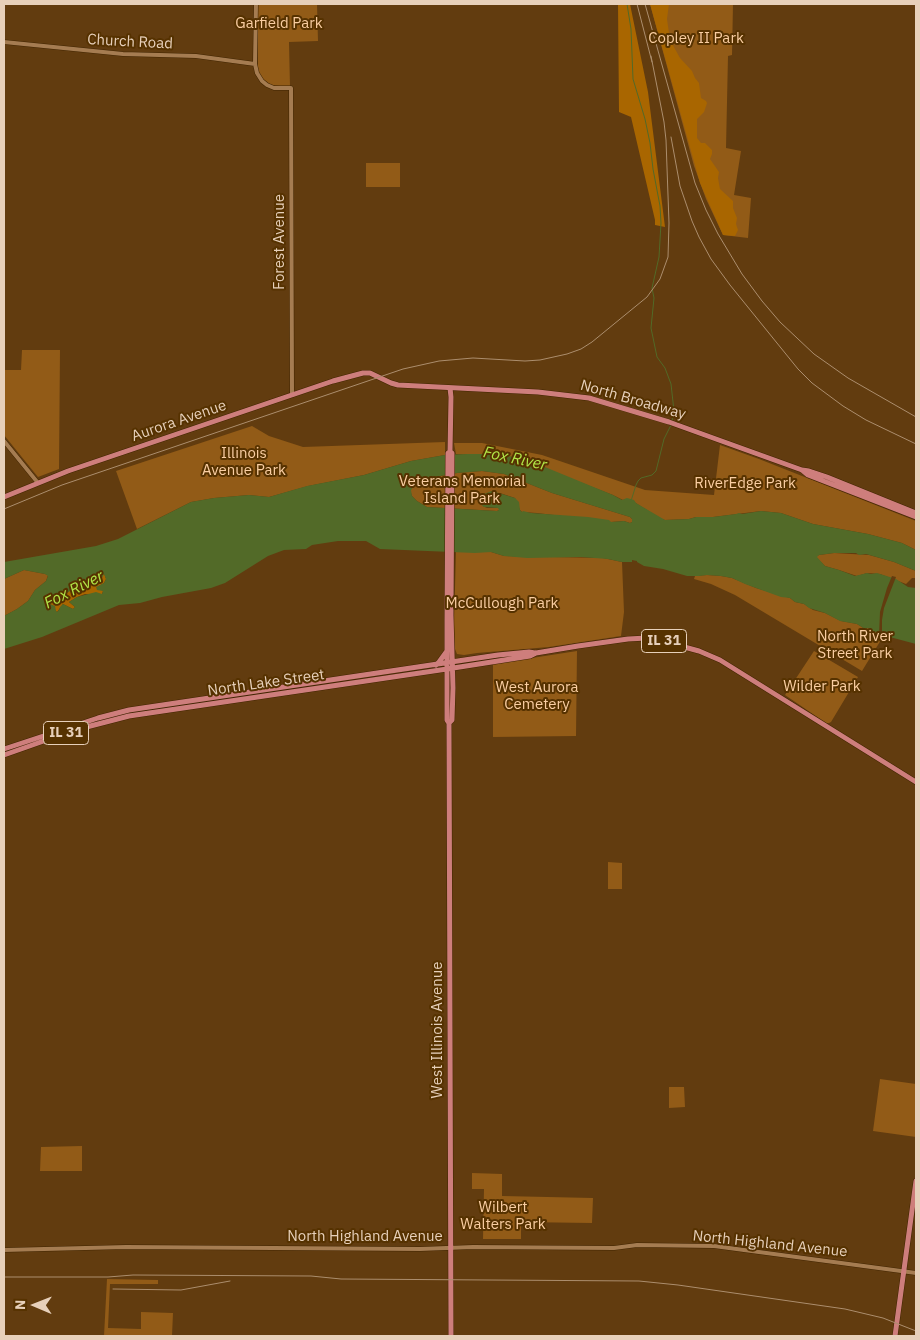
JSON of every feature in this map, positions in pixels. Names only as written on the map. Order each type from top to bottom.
[{"type":"main road","name":"Aurora Avenue","points":[[4,497],[38,483],[363,372]]},
{"type":"main road","name":"North Broadway","points":[[363,372],[395,384],[538,392],[589,398],[672,423],[802,470],[810,471],[916,512]]},
{"type":"main road","name":"West Illinois Avenue","points":[[450,388],[450,452],[448,453],[450,476],[450,666],[447,720],[449,723],[451,1336]]},
{"type":"main road","name":"North Broadway","points":[[802,470],[808,475],[916,517]]},
{"type":"main road","name":"West Illinois Avenue","points":[[450,555],[447,650],[450,666]]},
{"type":"main road","name":"North Lake Street","points":[[4,755],[75,730],[129,716],[450,666],[514,653],[536,653],[641,638],[662,641],[700,651],[724,663],[916,782]]},
{"type":"main road","points":[[436,665],[447,650]]},
{"type":"main road","name":"North Lake Street","points":[[4,749],[111,714],[436,665],[450,666]]},
{"type":"main road","points":[[896,1336],[916,1181]]},
{"type":"street","points":[[255,64],[256,4]]},
{"type":"street","name":"Church Road","points":[[4,42],[123,54],[196,56],[255,64]]},
{"type":"street","name":"Forest Avenue","points":[[255,64],[258,76],[267,85],[274,88],[291,88],[292,395]]},
{"type":"street","points":[[4,441],[38,483]]},
{"type":"street","name":"North Highland Avenue","points":[[4,1250],[151,1247],[420,1249],[614,1248],[637,1245],[714,1246],[916,1273]]},
{"type":"green space","name":"Garfield Park","points":[[258,4],[317,4],[318,41],[289,42],[290,87],[270,85],[262,79],[258,72]]},
{"type":"green space","name":"Copley II Park","points":[[650,4],[733,4],[732,55],[728,56],[726,148],[741,151],[734,195],[751,198],[748,238],[723,235],[706,199],[694,166]]},
{"type":"green space","points":[[366,163],[400,163],[400,187],[366,187]]},
{"type":"green space","points":[[22,350],[60,350],[59,469],[38,477],[4,435],[4,370],[21,370]]},
{"type":"green space","name":"Illinois Avenue Park","points":[[252,426],[269,436],[303,447],[445,442],[445,455],[411,461],[364,475],[308,486],[269,497],[249,495],[191,502],[137,529],[116,471]]},
{"type":"green space","name":"RiverEdge Park","points":[[454,443],[482,443],[542,455],[645,490],[714,495],[720,445],[916,521],[916,550],[902,543],[868,534],[813,524],[781,513],[761,511],[665,520],[634,502],[626,499],[623,500],[514,457],[456,454]]},
{"type":"green space","name":"Veterans Memorial Island Park","points":[[482,471],[504,474],[552,493],[630,517],[632,522],[611,522],[522,512],[515,498],[500,493],[483,506],[499,508],[497,511],[427,507],[412,496],[410,490],[424,479]]},
{"type":"green space","name":"McCullough Park","points":[[456,551],[491,552],[504,556],[603,558],[622,562],[624,612],[621,636],[549,647],[464,655],[457,654],[454,624]]},
{"type":"green space","points":[[834,553],[869,555],[894,562],[916,571],[916,578],[912,578],[906,584],[880,574],[867,573],[857,576],[825,566],[817,558],[819,555]]},
{"type":"green space","points":[[24,570],[48,575],[46,581],[35,590],[28,601],[4,616],[4,579]]},
{"type":"green space","name":"North River Street Park","points":[[707,575],[732,578],[756,588],[790,598],[795,602],[804,604],[813,610],[825,613],[841,621],[857,624],[865,629],[868,628],[884,635],[862,671],[735,595],[711,584],[694,579],[695,576]]},
{"type":"green space","name":"West Aurora Cemetery","points":[[577,651],[576,736],[493,737],[493,664]]},
{"type":"green space","name":"Wilder Park","points":[[814,651],[858,677],[829,723],[826,723],[785,695]]},
{"type":"green space","points":[[608,862],[622,863],[622,889],[608,889]]},
{"type":"green space","points":[[880,1079],[916,1084],[916,1137],[873,1131]]},
{"type":"green space","points":[[669,1087],[684,1087],[685,1107],[669,1108]]},
{"type":"green space","points":[[82,1146],[82,1171],[40,1171],[41,1147]]},
{"type":"green space","name":"Wilbert Walters Park","points":[[472,1173],[502,1174],[502,1196],[593,1198],[592,1223],[521,1222],[521,1239],[483,1239],[484,1189],[472,1189]]},
{"type":"green space","points":[[107,1279],[158,1280],[158,1284],[110,1284],[108,1328],[141,1329],[141,1312],[173,1313],[172,1336],[104,1336]]},
{"type":"shaded area","points":[[618,4],[630,4],[648,92],[665,227],[655,225],[631,117],[619,112]]},
{"type":"shaded area","points":[[650,4],[669,4],[667,19],[670,40],[680,58],[692,71],[699,83],[701,98],[707,103],[704,112],[697,119],[697,138],[712,150],[710,159],[719,172],[720,189],[733,201],[738,230],[735,236],[723,235],[700,183]]},
{"type":"shaded area","points":[[104,573],[106,579],[99,586],[103,591],[102,594],[85,594],[77,597],[69,602],[75,607],[73,609],[63,604],[57,612],[49,604],[79,585]]},
{"type":"water","name":"Fox River","points":[[491,454],[514,457],[540,465],[622,500],[627,498],[634,500],[665,520],[761,511],[781,513],[813,524],[868,534],[902,543],[916,550],[916,571],[866,554],[834,553],[817,557],[825,566],[855,576],[877,573],[896,579],[908,587],[916,588],[916,644],[886,636],[868,628],[865,629],[857,624],[840,621],[804,604],[795,602],[790,598],[781,597],[732,578],[707,575],[687,576],[644,566],[632,560],[632,562],[622,562],[581,557],[527,558],[504,556],[491,552],[380,549],[366,541],[338,541],[312,545],[306,549],[284,550],[268,556],[225,583],[211,588],[140,603],[119,605],[42,637],[4,649],[4,616],[28,601],[35,590],[46,581],[48,576],[24,570],[4,579],[4,562],[96,546],[118,539],[191,502],[249,495],[269,497],[307,486],[364,475],[411,461],[445,455]],"holes":[[[482,471],[504,474],[552,493],[630,517],[632,522],[611,522],[609,520],[588,517],[522,512],[519,502],[515,498],[492,491],[481,495],[479,503],[484,507],[498,508],[499,510],[497,511],[427,507],[412,496],[411,490],[424,479]],[[104,574],[106,579],[104,583],[96,587],[97,590],[103,591],[102,594],[96,592],[77,597],[69,602],[75,607],[73,609],[63,604],[57,612],[55,606],[50,604],[79,585],[97,582]]]},
{"type":"pier","points":[[892,576],[896,577],[884,608],[882,637],[879,636],[880,612]]},
{"type":"waterway","points":[[627,4],[631,29],[633,79],[645,119],[660,206],[659,257],[652,288],[654,298],[651,328],[657,357],[665,368],[671,384],[674,411],[672,421]]},
{"type":"waterway","points":[[631,501],[638,481],[641,478],[652,475],[656,471],[664,439],[671,425]]},
{"type":"railway","points":[[637,4],[652,62]]},
{"type":"railway","points":[[645,4],[695,183],[718,234],[742,274],[780,322],[814,354],[848,378],[916,417]]},
{"type":"railway","points":[[4,509],[62,485],[403,369],[439,361],[473,358],[540,360],[567,354],[581,349],[592,342],[647,297],[660,279],[668,257],[669,223],[666,140],[651,56]]},
{"type":"railway","points":[[671,137],[680,186],[692,221],[711,259],[730,285],[798,369],[812,383],[866,420],[916,444]]},
{"type":"railway","points":[[4,1277],[108,1277],[133,1275],[311,1276],[341,1279],[639,1281],[845,1309],[883,1318],[916,1331]]},
{"type":"railway","points":[[113,1289],[181,1290],[230,1281]]}]
